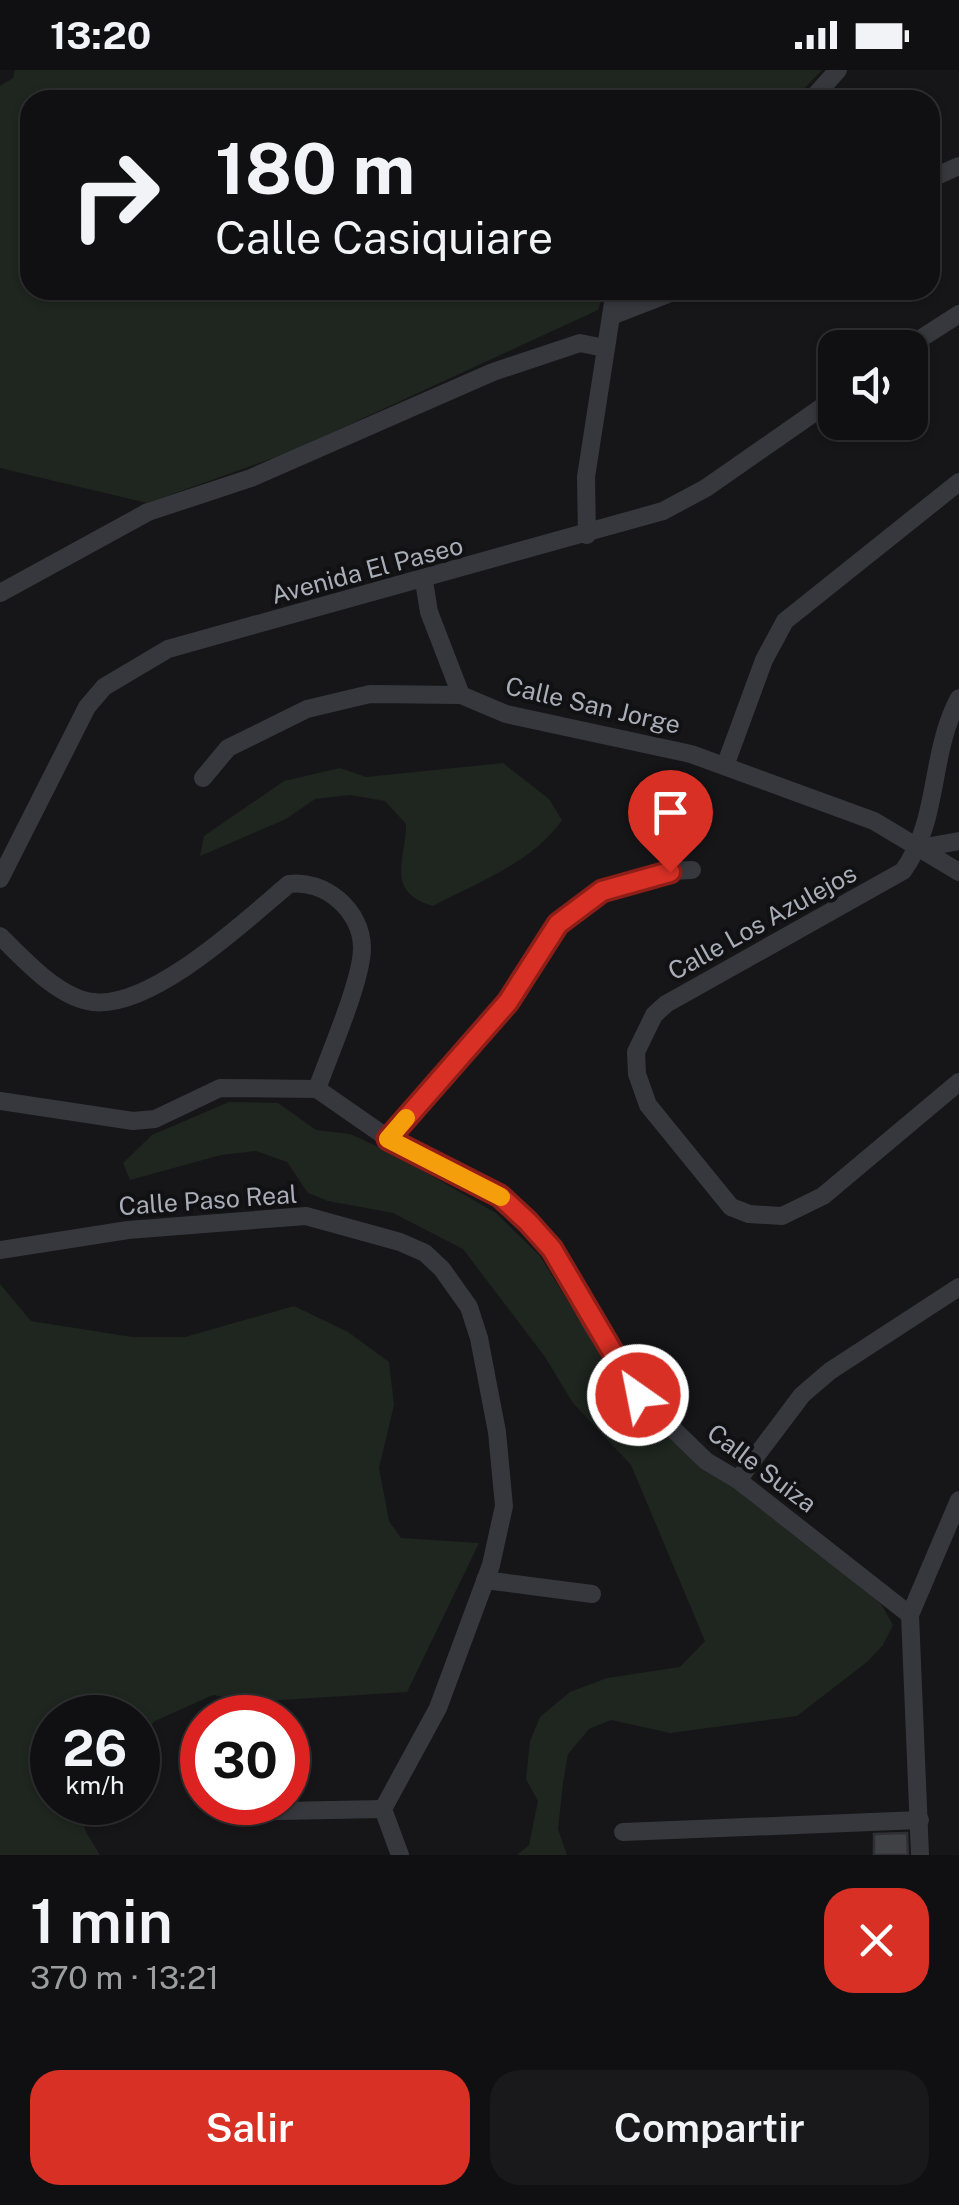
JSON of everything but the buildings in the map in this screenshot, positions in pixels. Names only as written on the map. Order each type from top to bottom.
[{"type":"street","points":[[820,90],[838,70]]},
{"type":"street","points":[[586,535],[586,476],[613,300]]},
{"type":"street","points":[[611,316],[652,300]]},
{"type":"street","points":[[928,334],[959,314]]},
{"type":"street","points":[[0,593],[148,512],[250,478],[493,372],[580,343],[604,348]]},
{"type":"street","name":"Avenida El Paseo","points":[[0,879],[87,707],[104,687],[135,665],[210,636],[424,581],[663,512],[818,410]]},
{"type":"street","points":[[724,766],[764,660],[785,621],[959,482]]},
{"type":"street","points":[[424,581],[429,612],[461,695]]},
{"type":"street","name":"Calle San Jorge","points":[[203,778],[228,748],[307,709],[370,694],[461,695],[506,714],[691,754],[874,820],[920,848]]},
{"type":"street","points":[[920,848],[944,732],[959,698]]},
{"type":"street","points":[[920,848],[959,842]]},
{"type":"street","points":[[920,848],[959,872]]},
{"type":"street","name":"Calle Los Azulejos","points":[[920,848],[904,871],[887,882],[666,1004],[644,1032],[636,1052],[637,1074],[648,1104],[730,1207],[767,1216],[782,1216],[823,1196],[959,1082]]},
{"type":"street","points":[[388,1139],[508,1002],[542,946],[568,915],[602,891],[670,872],[692,870]]},
{"type":"street","points":[[0,936],[66,993],[94,1002],[120,999],[176,973],[289,884],[308,882],[320,887],[350,914],[362,947],[317,1089],[220,1088],[155,1120],[133,1121],[0,1101]]},
{"type":"street","name":"Calle Suiza","points":[[317,1089],[388,1139],[500,1196],[552,1249],[638,1395],[706,1460],[738,1480],[910,1614]]},
{"type":"street","name":"Calle Paso Real","points":[[0,1250],[128,1230],[306,1216],[424,1254],[442,1269],[469,1307],[490,1385],[504,1506],[485,1580],[438,1708],[382,1810]]},
{"type":"street","points":[[738,1480],[802,1395],[830,1371],[959,1287]]},
{"type":"street","points":[[920,1855],[910,1614],[959,1500]]},
{"type":"street","points":[[485,1580],[592,1594]]},
{"type":"street","points":[[310,1811],[382,1810],[400,1855]]},
{"type":"street","points":[[623,1832],[920,1820]]},
{"type":"shaded area","points":[[15,70],[822,70],[803,90],[20,90],[20,300],[602,300],[598,310],[290,452],[147,503],[0,468],[0,86],[13,78]]},
{"type":"shaded area","points":[[503,763],[549,799],[562,820],[520,860],[433,906],[418,900],[403,883],[406,824],[385,801],[350,795],[315,799],[286,819],[200,856],[204,836],[284,781],[340,768],[366,777]]},
{"type":"shaded area","points":[[229,1102],[278,1103],[316,1130],[350,1134],[396,1155],[496,1213],[540,1256],[621,1387],[881,1604],[893,1625],[883,1645],[797,1716],[670,1733],[611,1720],[589,1729],[568,1754],[558,1829],[567,1855],[517,1855],[529,1845],[538,1801],[526,1779],[530,1741],[540,1717],[570,1692],[607,1678],[680,1667],[705,1641],[631,1465],[573,1403],[545,1357],[463,1249],[393,1213],[328,1201],[308,1193],[287,1162],[256,1151],[221,1155],[130,1180],[123,1163],[152,1135]]},
{"type":"shaded area","points":[[0,1284],[31,1321],[132,1337],[185,1337],[294,1306],[348,1332],[389,1362],[394,1405],[379,1468],[389,1521],[401,1538],[479,1543],[407,1692],[310,1698],[310,1695],[180,1695],[180,1710],[160,1719],[160,1695],[30,1695],[30,1825],[84,1825],[100,1855],[0,1855]]},
{"type":"slow traffic","points":[[406,1118],[388,1139],[501,1197]]},
{"type":"route","points":[[638,1395],[592,1325],[552,1249],[528,1222],[500,1196],[388,1139],[508,1002],[542,946],[577,906],[602,891],[670,872]]}]
